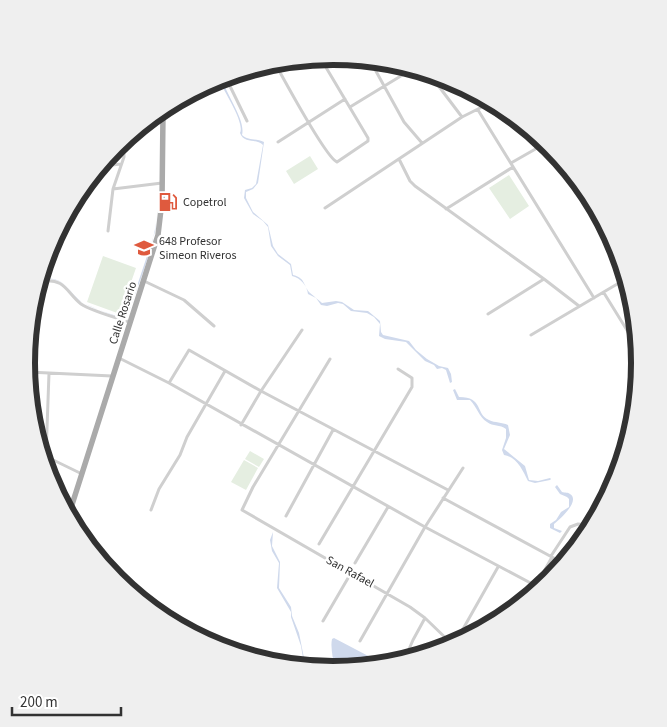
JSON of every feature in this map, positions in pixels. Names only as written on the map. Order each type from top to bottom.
[{"type":"main road","name":"Calle Rosario","points":[[72,507],[158,235],[162,183],[162,120]]},
{"type":"street","points":[[278,70],[333,160],[337,162],[368,140],[325,65]]},
{"type":"street","points":[[375,68],[404,122],[422,143]]},
{"type":"street","points":[[350,107],[404,74]]},
{"type":"street","points":[[229,84],[247,121]]},
{"type":"street","points":[[437,84],[462,117]]},
{"type":"street","points":[[278,142],[346,99]]},
{"type":"street","points":[[325,208],[462,117],[485,106]]},
{"type":"street","points":[[478,110],[594,298]]},
{"type":"street","points":[[446,210],[539,147]]},
{"type":"street","points":[[108,231],[114,188],[124,157],[124,150]]},
{"type":"street","points":[[398,159],[414,186],[579,306]]},
{"type":"street","points":[[111,165],[122,164]]},
{"type":"street","points":[[114,188],[162,183]]},
{"type":"street","points":[[488,314],[544,279]]},
{"type":"street","points":[[47,281],[57,282],[82,304],[130,322]]},
{"type":"street","points":[[144,282],[184,300],[214,326]]},
{"type":"street","points":[[531,335],[621,282]]},
{"type":"street","points":[[604,293],[630,335]]},
{"type":"street","points":[[241,424],[302,330]]},
{"type":"street","points":[[169,383],[188,350],[260,392],[298,410],[448,490]]},
{"type":"street","points":[[119,358],[169,383],[388,507],[534,585]]},
{"type":"street","points":[[278,445],[330,360]]},
{"type":"street","points":[[319,544],[412,387],[412,378],[398,369]]},
{"type":"street","points":[[151,510],[159,489],[180,455],[187,437],[224,371]]},
{"type":"street","points":[[35,373],[113,376]]},
{"type":"street","points":[[46,443],[49,374]]},
{"type":"street","points":[[286,516],[333,430]]},
{"type":"street","name":"San Rafael","points":[[278,445],[253,487],[242,510],[387,593],[425,618],[447,639]]},
{"type":"street","points":[[51,459],[82,474]]},
{"type":"street","points":[[360,641],[425,527],[463,468]]},
{"type":"street","points":[[443,498],[558,560]]},
{"type":"street","points":[[355,563],[388,507]]},
{"type":"street","points":[[542,577],[551,557],[570,527],[578,524],[585,525]]},
{"type":"street","points":[[460,634],[498,567]]},
{"type":"street","points":[[324,621],[351,574]]},
{"type":"street","points":[[407,653],[425,618]]},
{"type":"shaded area","points":[[310,156],[318,169],[294,184],[286,171]]},
{"type":"shaded area","points":[[509,175],[529,206],[510,219],[489,188]]},
{"type":"shaded area","points":[[103,256],[136,268],[120,314],[87,302]]},
{"type":"shaded area","points":[[250,451],[264,459],[259,467],[245,459]]},
{"type":"shaded area","points":[[244,460],[258,468],[246,490],[231,482]]},
{"type":"water","points":[[224,86],[241,122],[242,135],[264,142],[258,183],[253,189],[246,192],[246,198],[253,212],[268,225],[273,246],[278,254],[291,264],[293,275],[302,280],[305,285],[301,280],[292,276],[290,265],[278,256],[271,246],[268,227],[253,214],[244,198],[245,190],[252,188],[256,184],[263,145],[244,139],[240,133],[240,122],[223,87]]},
{"type":"water","points":[[154,236],[126,320],[98,309],[126,319]]},
{"type":"water","points":[[53,279],[62,283],[85,304],[79,301],[63,284]]},
{"type":"water","points":[[305,285],[309,292],[322,303],[342,302],[354,310],[368,311],[380,321],[383,335],[409,341],[427,359],[439,366],[448,368],[452,382],[450,383],[446,370],[442,368],[437,369],[434,365],[425,361],[406,342],[385,339],[379,336],[380,324],[374,317],[367,313],[351,311],[343,304],[321,305],[316,298],[308,294]]},
{"type":"water","points":[[455,389],[459,397],[467,398],[476,403],[485,417],[491,421],[508,425],[510,435],[504,449],[525,466],[529,480],[551,479],[535,483],[528,481],[516,461],[504,455],[502,450],[506,438],[506,429],[489,424],[484,420],[470,400],[457,400],[453,390]]},
{"type":"water","points":[[557,485],[562,492],[569,493],[573,497],[571,506],[554,524],[554,528],[562,531],[560,533],[550,528],[550,524],[556,520],[561,512],[569,507],[569,499],[560,494],[555,487]]},
{"type":"water","points":[[273,532],[272,546],[280,562],[279,588],[291,607],[304,658],[291,617],[291,612],[277,588],[279,563],[272,551],[270,540]]},
{"type":"water","points":[[334,638],[374,659],[333,662],[332,639]]},
{"type":"place","name":"Copetrol","points":[[168,202]]},
{"type":"place","name":"648 Profesor Simeon Riveros","points":[[144,248]]}]
